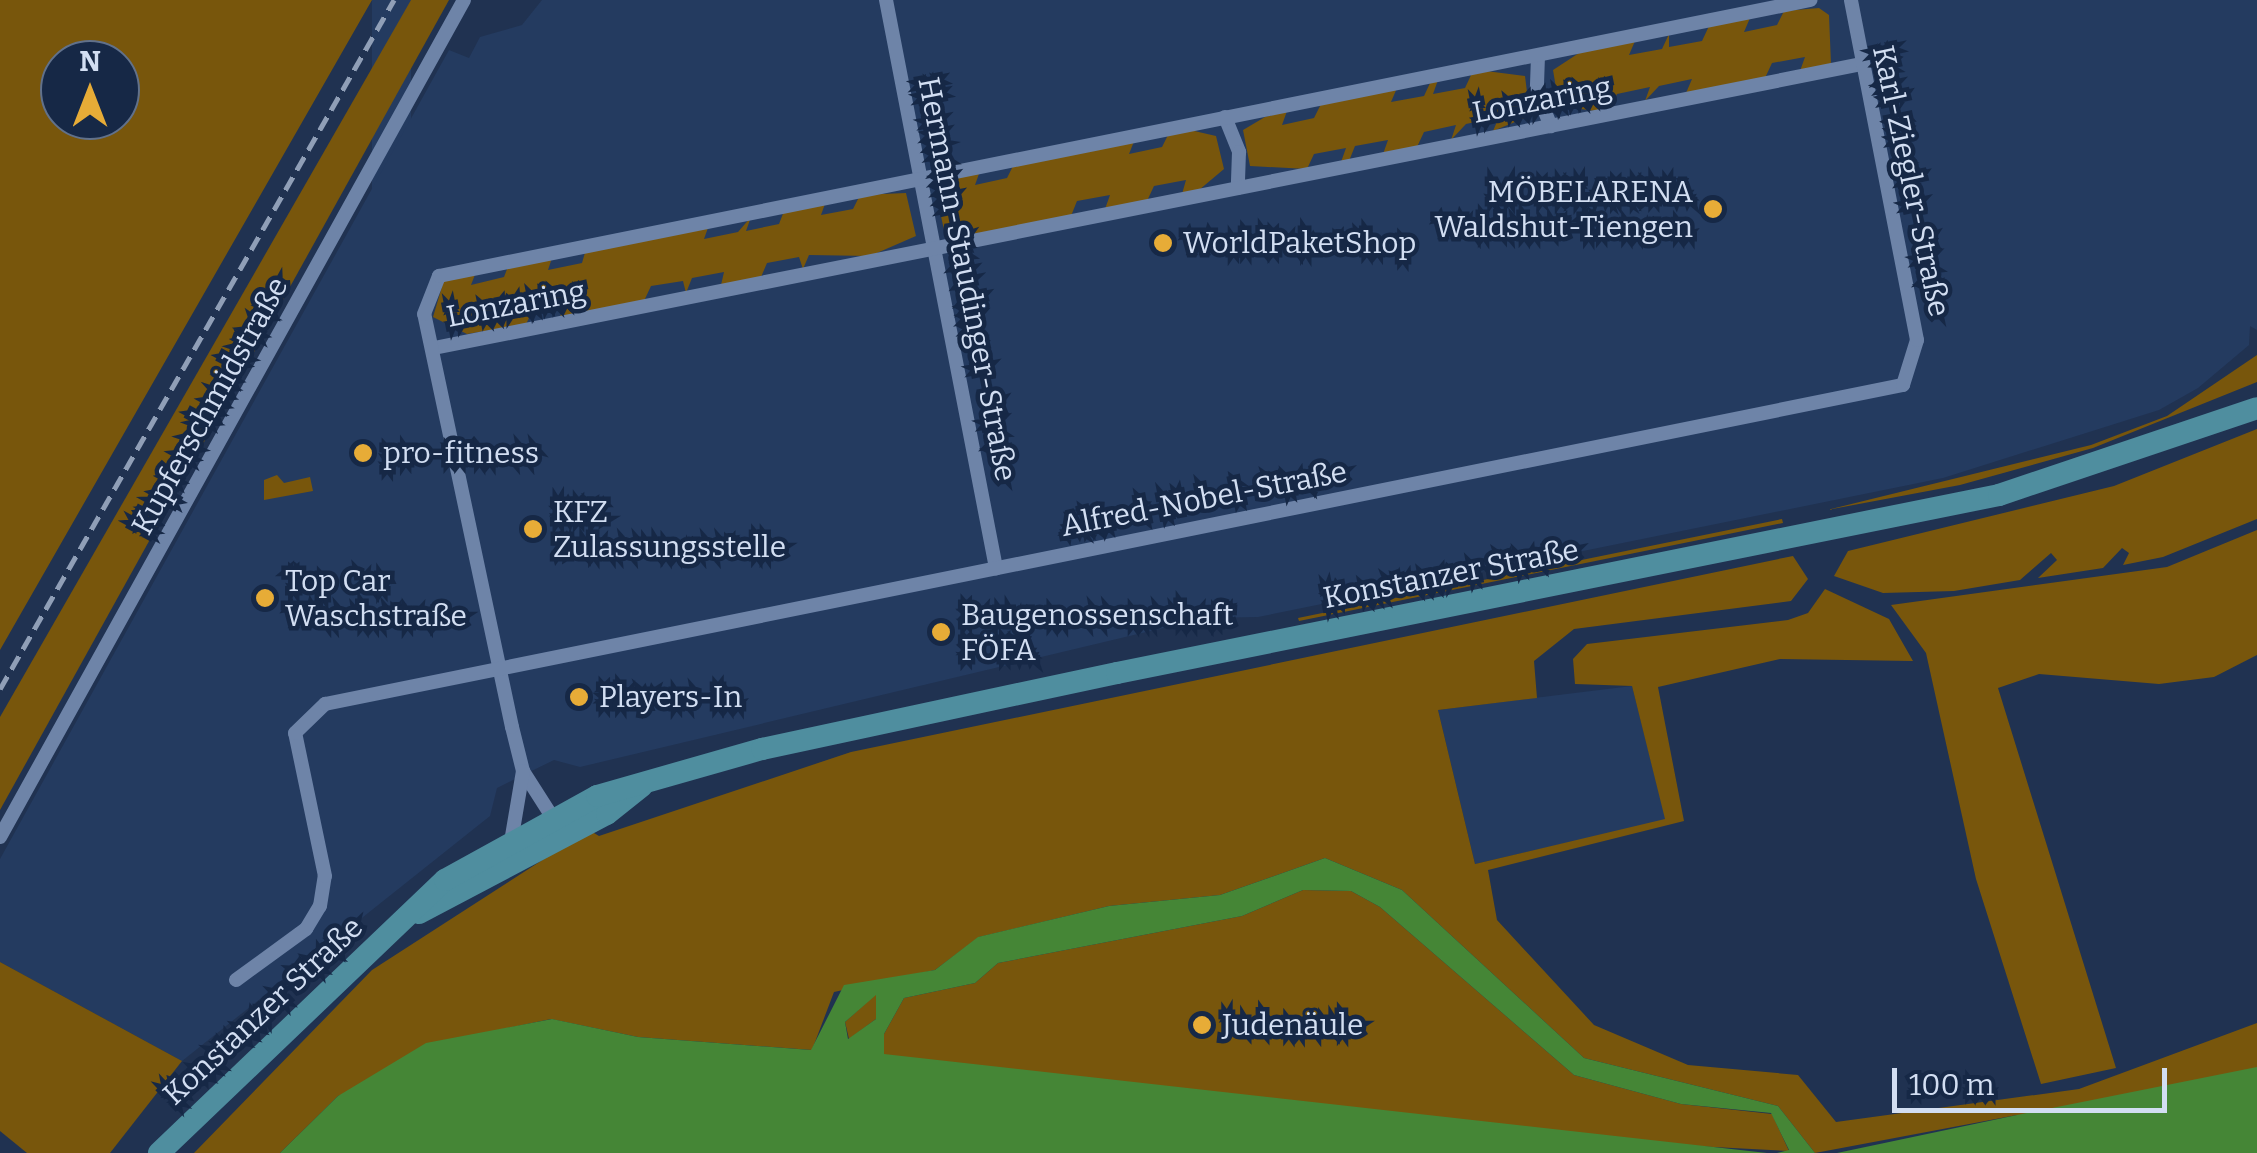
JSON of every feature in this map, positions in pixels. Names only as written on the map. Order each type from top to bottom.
[{"type":"main road","name":"Konstanzer Straße","points":[[159,1153],[445,880],[550,815],[650,778],[1117,672],[2000,495],[2257,408]]},
{"type":"main road","name":"Konstanzer Straße","points":[[411,916],[607,814],[650,778]]},
{"type":"street","name":"Kupferschmidstraße","points":[[0,837],[464,0]]},
{"type":"street","name":"Hermann-Staudinger-Straße","points":[[886,0],[996,568]]},
{"type":"street","name":"Lonzaring","points":[[1810,0],[478,266],[428,285],[434,348],[1857,65]]},
{"type":"street","name":"Karl-Ziegler-Straße","points":[[1851,0],[1857,65],[1916,340],[1914,374]]},
{"type":"street","points":[[1538,56],[1537,92],[1552,126]]},
{"type":"street","points":[[1225,118],[1239,152],[1238,188]]},
{"type":"street","points":[[434,348],[523,770],[550,815],[535,851]]},
{"type":"street","name":"Alfred-Nobel-Straße","points":[[236,980],[306,929],[320,906],[324,876],[295,733],[309,710],[996,568],[1888,392],[1914,374]]},
{"type":"street","points":[[512,836],[523,770]]},
{"type":"shaded area","points":[[0,0],[372,0],[0,650]]},
{"type":"shaded area","points":[[372,0],[411,0],[411,749],[372,749]]},
{"type":"shaded area","points":[[411,0],[449,0],[0,810],[0,717]]},
{"type":"shaded area","points":[[542,0],[2257,0],[2257,330],[2250,326],[2249,345],[2198,388],[2159,410],[1943,478],[1258,617],[1205,618],[580,767],[554,760],[497,788],[490,816],[182,1061],[0,962],[0,859],[449,50],[469,58],[480,37],[522,25]]},
{"type":"shaded area","points":[[1819,8],[1829,15],[1831,64],[1800,71],[1805,57],[1772,63],[1765,78],[1686,93],[1692,79],[1659,86],[1645,101],[1650,87],[1617,94],[1611,108],[1595,111],[1559,106],[1553,70],[1579,53],[1635,41],[1629,55],[1662,49],[1669,34],[1669,47],[1702,41],[1709,26],[1750,18],[1744,32],[1777,25],[1784,11]]},
{"type":"shaded area","points":[[1472,73],[1525,76],[1530,116],[1493,131],[1499,117],[1466,124],[1451,140],[1456,125],[1424,132],[1417,147],[1383,154],[1388,140],[1355,146],[1349,161],[1341,162],[1346,148],[1314,154],[1307,169],[1250,166],[1243,130],[1265,117],[1287,111],[1282,125],[1314,118],[1321,104],[1397,88],[1391,102],[1424,96],[1431,81],[1438,80],[1433,94],[1465,88]]},
{"type":"shaded area","points":[[1190,130],[1216,136],[1224,169],[1199,190],[1182,194],[1186,180],[1154,186],[1147,201],[1105,209],[1110,195],[1077,201],[1071,216],[981,234],[944,230],[935,189],[956,178],[980,171],[975,185],[1007,178],[1014,164],[1135,139],[1129,154],[1162,147],[1169,133]]},
{"type":"shaded area","points":[[906,193],[916,236],[870,256],[809,255],[803,269],[799,257],[767,263],[761,277],[721,285],[724,272],[692,278],[686,293],[683,281],[651,286],[644,301],[560,317],[565,303],[533,310],[526,324],[467,334],[433,317],[444,280],[476,272],[471,285],[504,277],[509,264],[553,255],[548,270],[582,263],[586,249],[709,225],[704,239],[738,232],[751,217],[746,231],[779,224],[784,211],[826,201],[821,215],[853,209],[860,195]]},
{"type":"shaded area","points":[[2257,355],[2257,382],[2093,448],[1960,485],[1827,510],[2091,445],[2167,416]]},
{"type":"shaded area","points":[[2257,429],[2257,519],[2163,557],[2123,565],[2129,553],[2122,548],[2103,568],[2038,578],[2057,560],[2051,553],[2020,580],[1954,591],[1883,593],[1834,576],[1848,551],[2114,486]]},
{"type":"shaded area","points":[[277,475],[284,483],[310,477],[313,491],[264,500],[264,480]]},
{"type":"shaded area","points":[[1782,519],[1783,523],[1299,621],[1298,618]]},
{"type":"shaded area","points":[[2257,530],[2257,655],[2214,677],[2159,684],[2039,674],[1998,688],[2116,1068],[2041,1084],[1976,879],[1926,653],[1891,605],[2167,567]]},
{"type":"shaded area","points":[[1793,556],[1808,579],[1791,601],[1574,629],[1534,661],[1537,698],[1438,710],[1475,864],[1665,819],[1632,686],[1575,684],[1573,659],[1587,644],[1788,620],[1808,613],[1825,589],[1889,619],[1913,661],[1780,659],[1658,687],[1684,821],[1488,870],[1497,920],[1594,1025],[1688,1065],[1798,1075],[1836,1122],[2079,1089],[2257,1023],[2257,1153],[2017,1115],[1815,1153],[1778,1106],[1584,1058],[1402,890],[1325,858],[1220,895],[1109,906],[979,937],[935,970],[834,992],[812,1050],[638,1037],[551,1019],[498,1030],[338,1096],[280,1153],[194,1153],[372,970],[589,830],[599,836],[851,752]]},
{"type":"shaded area","points":[[1632,686],[1666,820],[1475,864],[1438,710]]},
{"type":"shaded area","points":[[1325,858],[1402,890],[1584,1058],[1778,1106],[1815,1153],[1777,1153],[1789,1150],[1771,1113],[1681,1104],[1574,1075],[1380,907],[1351,891],[1303,890],[1242,916],[998,963],[975,983],[904,998],[884,1034],[884,1054],[1767,1153],[280,1153],[338,1096],[426,1043],[552,1019],[638,1037],[811,1050],[844,985],[935,970],[978,937],[1109,906],[1220,895]],"holes":[[[876,995],[876,1019],[848,1039],[845,1022]]]},
{"type":"shaded area","name":"Judenäule","points":[[1303,890],[1351,891],[1380,907],[1574,1075],[1681,1104],[1772,1114],[1789,1151],[1618,1142],[884,1055],[884,1034],[904,998],[975,983],[998,963],[1242,916]]},
{"type":"shaded area","points":[[0,962],[182,1061],[110,1153],[27,1153],[0,1131]]},
{"type":"shaded area","points":[[876,994],[876,1019],[849,1039],[845,1022]]},
{"type":"shaded area","points":[[2257,1067],[2257,1153],[1837,1153],[2017,1115]]},
{"type":"railway","points":[[0,689],[394,0]]},
{"type":"place","name":"MÖBELARENA Waldshut-Tiengen","points":[[1713,209]]},
{"type":"place","name":"WorldPaketShop","points":[[1163,243]]},
{"type":"place","name":"pro-fitness","points":[[363,453]]},
{"type":"place","name":"KFZ Zulassungsstelle","points":[[533,529]]},
{"type":"place","name":"Top Car Waschstraße","points":[[265,598]]},
{"type":"place","name":"Baugenossenschaft FÖFA","points":[[941,632]]},
{"type":"place","name":"Players-In","points":[[579,697]]},
{"type":"place","name":"Judenäule","points":[[1202,1025]]}]
